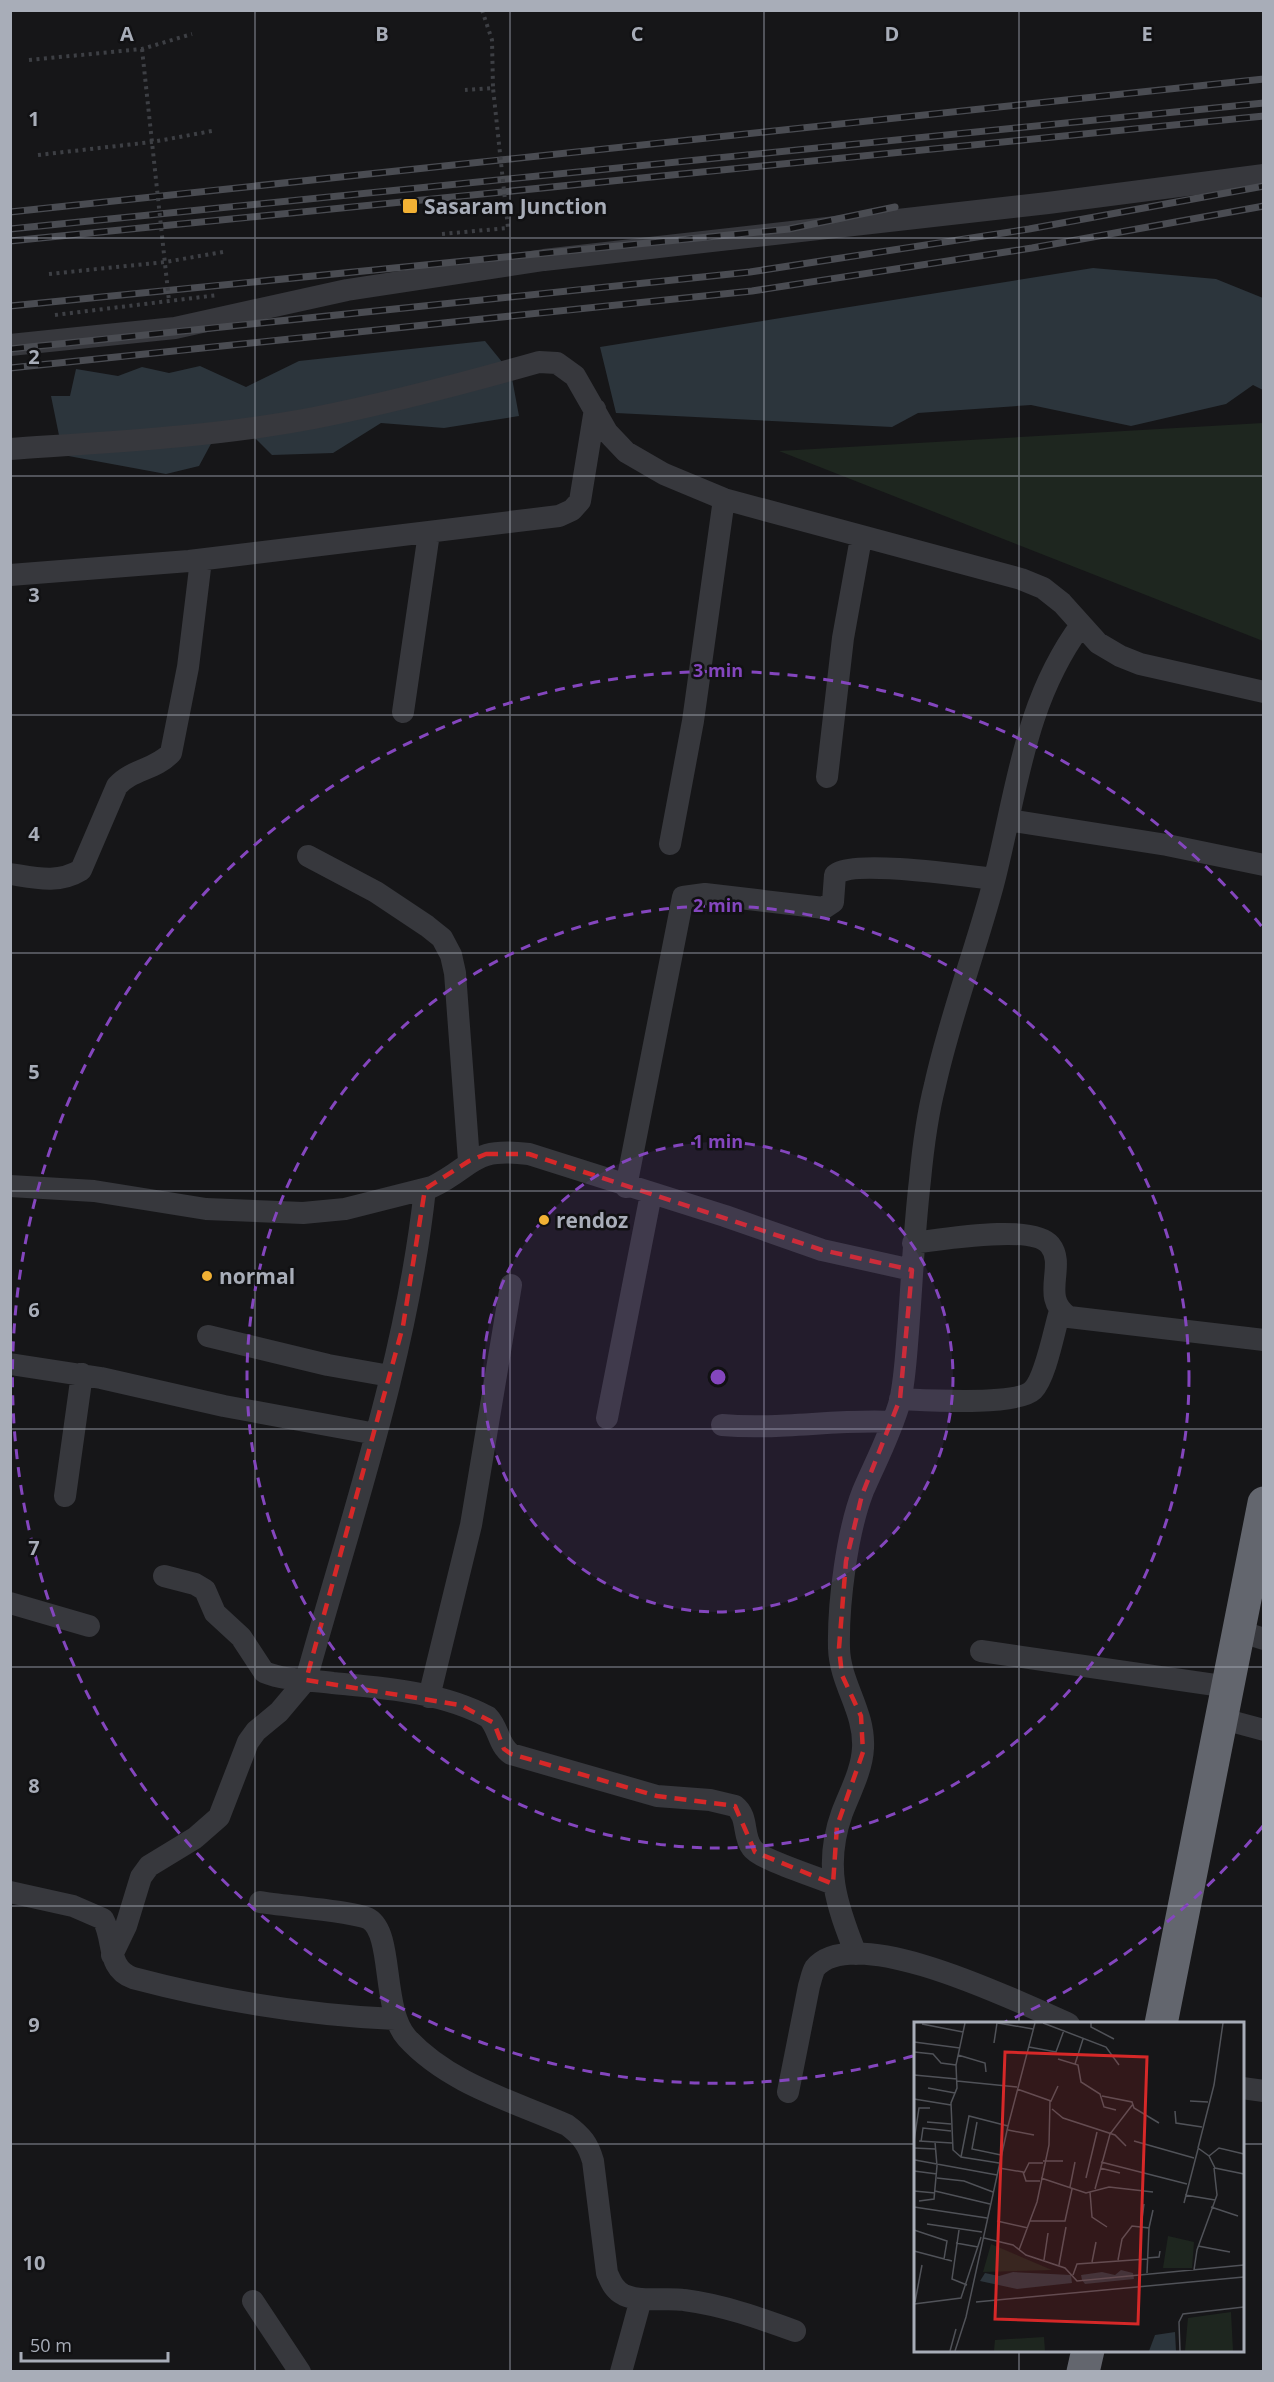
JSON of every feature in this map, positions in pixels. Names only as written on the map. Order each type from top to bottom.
[{"type":"highway","points":[[1161,2022],[1229,1687],[1251,1635],[1263,1503]]},
{"type":"highway","points":[[1083,2372],[1088,2352]]},
{"type":"street","points":[[10,345],[176,328],[346,290],[544,260],[1048,203],[1263,175]]},
{"type":"street","points":[[10,449],[151,439],[312,418],[419,394],[539,362],[558,363],[575,376],[607,432],[626,452],[664,474],[724,499],[861,538],[1021,579],[1043,588],[1062,603],[1098,643],[1140,664],[1263,692]]},
{"type":"street","points":[[10,575],[201,560],[559,516],[572,510],[580,501],[585,486],[595,409]]},
{"type":"street","points":[[670,844],[695,709],[724,499]]},
{"type":"street","points":[[403,712],[429,533]]},
{"type":"street","points":[[827,777],[843,638],[861,538]]},
{"type":"street","points":[[10,874],[55,880],[69,878],[81,870],[117,786],[125,777],[162,762],[171,753],[188,667],[201,560]]},
{"type":"street","points":[[856,1954],[833,1884],[833,1852],[837,1826],[863,1752],[861,1716],[842,1675],[839,1648],[846,1561],[862,1495],[884,1449],[900,1399],[913,1243],[925,1139],[934,1087],[994,879],[1026,741],[1046,682],[1063,650],[1081,625]]},
{"type":"street","points":[[1008,820],[1167,845],[1263,865]]},
{"type":"street","points":[[308,856],[376,892],[442,938],[451,955],[455,973],[469,1161]]},
{"type":"street","points":[[626,1186],[683,897],[705,894],[824,908],[832,902],[835,875],[845,870],[904,869],[994,879]]},
{"type":"street","points":[[10,1186],[94,1191],[206,1209],[303,1213],[345,1209],[425,1189],[445,1180],[469,1161],[486,1154],[507,1151],[529,1154],[725,1216],[822,1250],[858,1260],[912,1270]]},
{"type":"street","points":[[112,1955],[126,1926],[141,1877],[149,1866],[195,1838],[219,1817],[248,1742],[256,1731],[279,1712],[306,1680],[376,1434],[412,1283],[425,1189]]},
{"type":"street","points":[[607,1418],[651,1194]]},
{"type":"street","points":[[913,1243],[996,1234],[1041,1239],[1050,1245],[1053,1253],[1055,1300],[1060,1311],[1069,1317],[1263,1340]]},
{"type":"street","points":[[429,1697],[471,1525],[511,1285]]},
{"type":"street","points":[[900,1399],[967,1401],[1023,1396],[1034,1389],[1041,1376],[1060,1311]]},
{"type":"street","points":[[208,1336],[318,1363],[390,1376]]},
{"type":"street","points":[[10,1364],[82,1374],[224,1406],[376,1434]]},
{"type":"street","points":[[65,1496],[82,1374]]},
{"type":"street","points":[[722,1425],[763,1426],[849,1420],[893,1422]]},
{"type":"street","points":[[164,1576],[195,1584],[205,1590],[215,1613],[240,1637],[264,1672],[275,1677],[429,1697],[460,1705],[488,1717],[494,1723],[504,1749],[511,1754],[657,1797],[710,1800],[735,1806],[744,1817],[747,1837],[755,1852],[833,1884]]},
{"type":"street","points":[[10,1603],[89,1626]]},
{"type":"street","points":[[981,1651],[1229,1687]]},
{"type":"street","points":[[1223,1719],[1263,1730]]},
{"type":"street","points":[[10,1892],[95,1913],[103,1918],[108,1929],[112,1955],[122,1974],[222,2000],[316,2013],[395,2019]]},
{"type":"street","points":[[260,1902],[353,1914],[369,1919],[378,1929],[382,1941],[395,2019],[406,2038],[439,2066],[471,2085],[542,2114],[581,2135],[588,2145],[593,2161],[607,2273],[613,2286],[624,2295],[641,2299],[681,2299],[712,2305],[744,2312],[795,2331]]},
{"type":"street","points":[[789,2092],[809,1986],[814,1969],[826,1960],[873,1953],[935,1968],[1064,2022]]},
{"type":"street","points":[[1244,2088],[1263,2091]]},
{"type":"street","points":[[621,2372],[641,2299]]},
{"type":"street","points":[[253,2301],[300,2372]]},
{"type":"path","points":[[442,234],[508,228],[493,88],[492,40],[482,10]]},
{"type":"path","points":[[29,60],[142,49],[192,34]]},
{"type":"path","points":[[142,49],[169,301]]},
{"type":"path","points":[[465,90],[493,88]]},
{"type":"path","points":[[38,226],[1018,128]]},
{"type":"path","points":[[38,155],[152,142],[212,131]]},
{"type":"path","points":[[290,201],[713,158]]},
{"type":"path","points":[[49,274],[165,262],[223,252]]},
{"type":"path","points":[[55,315],[228,294]]},
{"type":"highlighted area","points":[[486,1154],[529,1154],[822,1250],[912,1270],[900,1399],[862,1495],[846,1561],[839,1648],[842,1675],[861,1716],[863,1752],[837,1826],[833,1884],[755,1852],[735,1806],[657,1796],[511,1754],[504,1749],[494,1723],[460,1705],[306,1680],[403,1326],[425,1189],[469,1161]]},
{"type":"shaded area","points":[[1093,268],[1216,279],[1263,298],[1263,390],[1253,385],[1226,404],[1131,426],[1031,405],[918,413],[892,427],[616,413],[600,347]]},
{"type":"shaded area","points":[[485,341],[511,373],[519,416],[444,428],[381,423],[333,453],[272,455],[249,432],[220,427],[199,466],[166,474],[63,455],[51,396],[70,396],[76,369],[118,376],[142,367],[169,373],[200,366],[246,387],[299,361]]},
{"type":"shaded area","points":[[1263,423],[1263,641],[779,451]]},
{"type":"railway","points":[[10,212],[1264,79]]},
{"type":"railway","points":[[10,229],[1264,103]]},
{"type":"railway","points":[[10,241],[1264,116]]},
{"type":"railway","points":[[10,349],[750,272],[1029,229],[1264,186]]},
{"type":"railway","points":[[10,368],[752,291],[1032,248],[1264,206]]},
{"type":"railway","points":[[10,306],[789,229],[895,207]]},
{"type":"place","name":"Sasaram Junction","points":[[410,206]]},
{"type":"place","name":"rendoz","points":[[544,1220]]},
{"type":"place","name":"normal","points":[[207,1276]]}]
